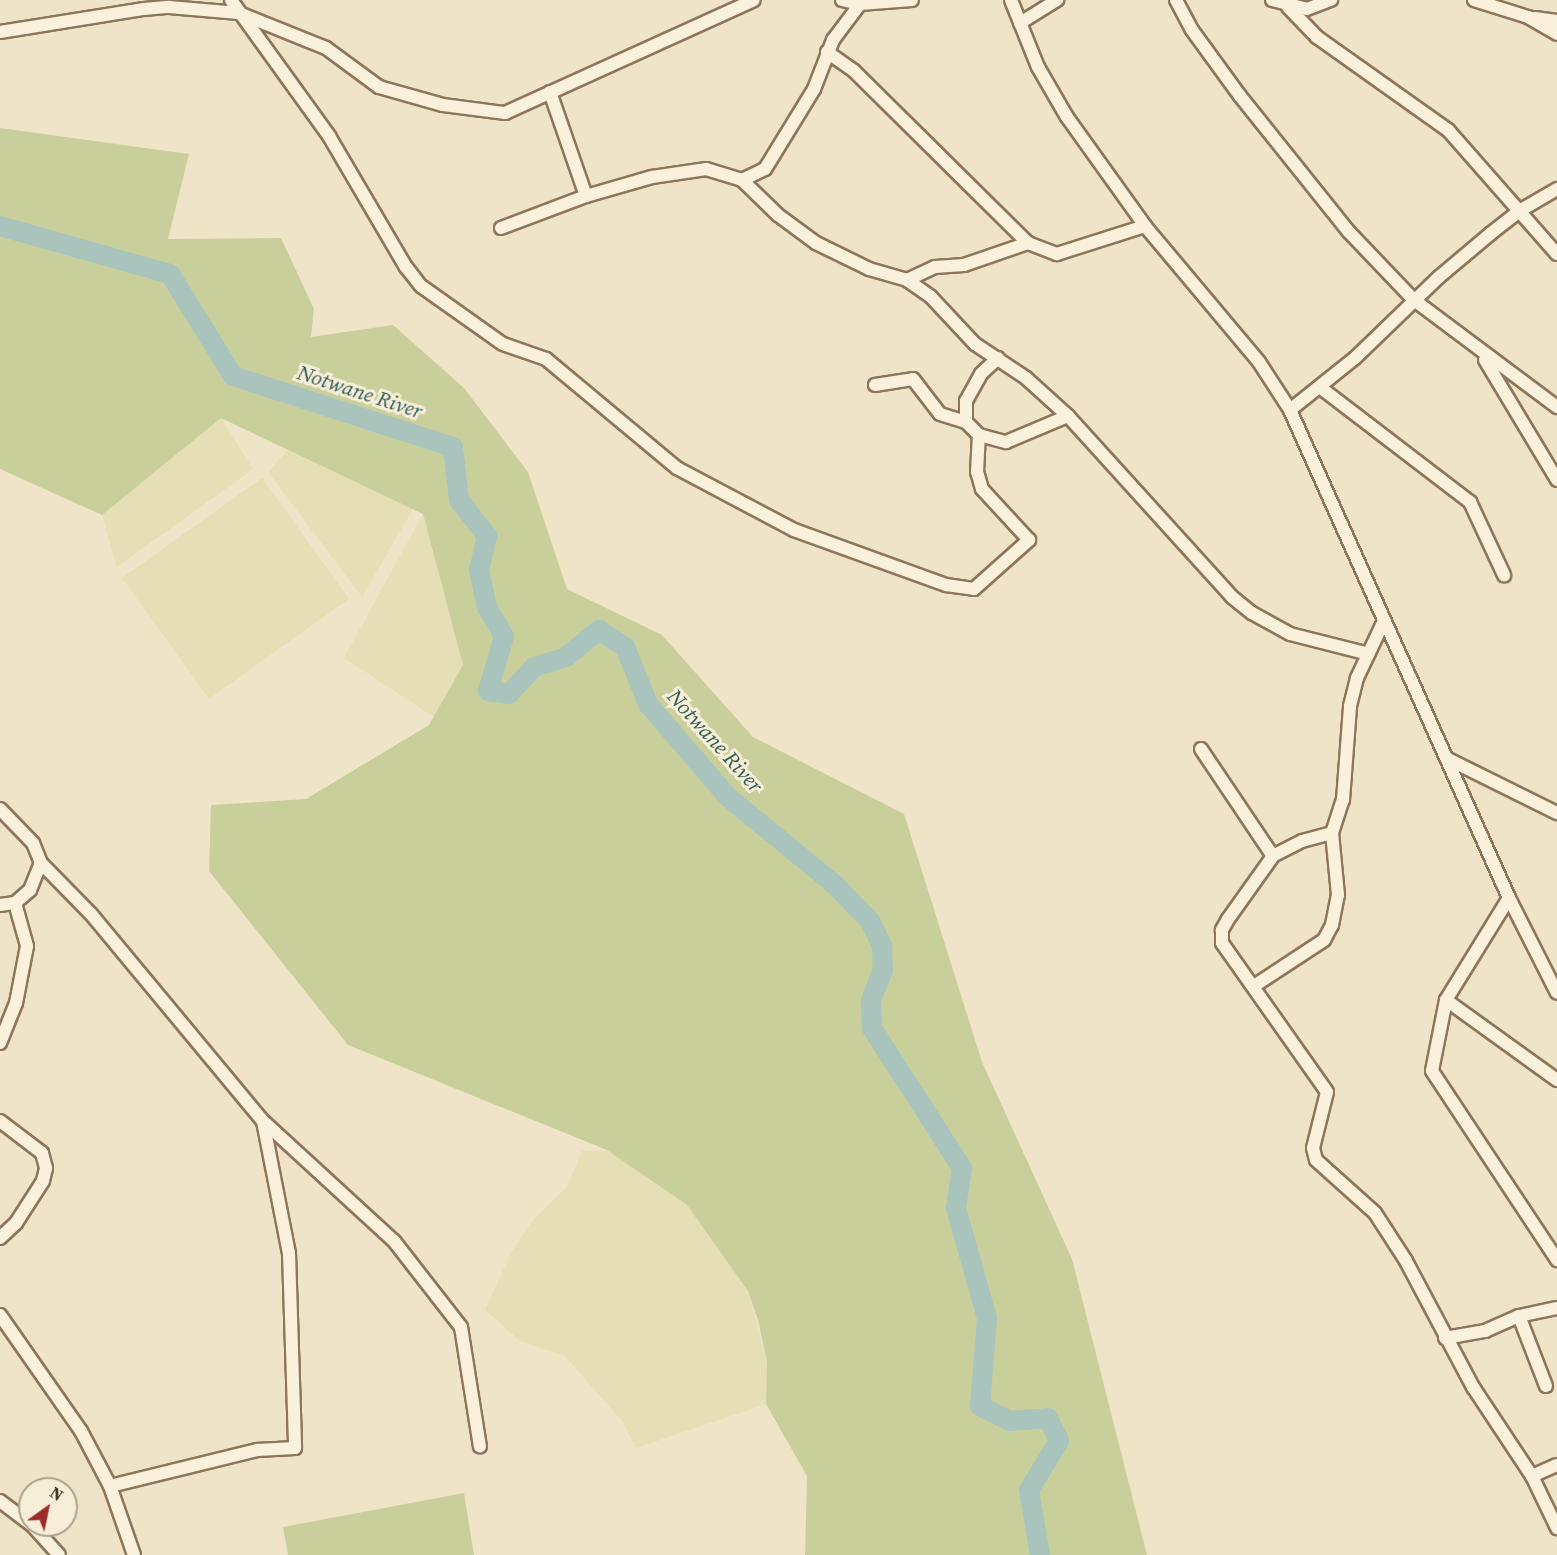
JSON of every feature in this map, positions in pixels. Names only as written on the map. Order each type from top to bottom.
[{"type":"street","points":[[231,0],[329,136],[400,258],[421,286],[503,344],[546,359],[676,468],[794,530],[946,585],[974,589],[1029,540],[993,505],[982,489],[976,464],[979,435]]},
{"type":"street","points":[[0,32],[169,7],[239,13],[326,48],[379,87],[443,105],[505,113],[731,6],[754,0]]},
{"type":"street","points":[[842,0],[860,4],[912,0]]},
{"type":"street","points":[[1011,0],[1052,95],[1146,226],[1259,362],[1290,410],[1509,898],[1557,993]]},
{"type":"street","points":[[1020,23],[1058,0]]},
{"type":"street","points":[[1176,0],[1192,30],[1294,165],[1349,232],[1414,300],[1479,351],[1557,407]]},
{"type":"street","points":[[1272,0],[1288,7],[1307,9],[1331,0]]},
{"type":"street","points":[[1474,0],[1528,17],[1557,21]]},
{"type":"street","points":[[742,180],[765,168],[771,161],[814,89],[826,52],[860,4]]},
{"type":"street","points":[[1288,7],[1317,37],[1448,130],[1521,210],[1557,254]]},
{"type":"street","points":[[1528,17],[1557,34]]},
{"type":"street","points":[[826,52],[854,72],[1028,243],[1057,254],[1146,226]]},
{"type":"street","points":[[550,92],[586,195]]},
{"type":"street","points":[[501,228],[586,195],[697,169],[742,180],[778,215],[816,243],[869,269],[907,280],[942,307],[975,344],[998,358],[1068,416],[1232,597],[1252,614],[1290,634],[1369,654]]},
{"type":"street","points":[[1290,410],[1321,388],[1414,300],[1521,210],[1557,189]]},
{"type":"street","points":[[907,280],[935,267],[977,262],[1028,243]]},
{"type":"street","points":[[1479,351],[1524,418],[1557,480]]},
{"type":"street","points":[[966,422],[966,401],[974,385],[998,358]]},
{"type":"street","points":[[875,385],[913,379],[940,414],[966,422],[979,435],[1006,442],[1068,416]]},
{"type":"street","points":[[1321,388],[1443,477],[1470,502],[1504,575]]},
{"type":"street","points":[[1254,986],[1327,935],[1338,895],[1332,833],[1343,800],[1350,706],[1384,621]]},
{"type":"street","points":[[1201,749],[1273,856]]},
{"type":"street","points":[[1448,759],[1557,813]]},
{"type":"street","points":[[0,809],[33,843],[41,863],[91,914],[263,1121],[394,1241],[461,1327],[480,1447]]},
{"type":"street","points":[[1332,833],[1302,841],[1273,856],[1228,919],[1220,937],[1327,1092],[1313,1148],[1316,1160],[1375,1213],[1406,1261],[1445,1338],[1532,1476],[1557,1528]]},
{"type":"street","points":[[0,905],[15,903],[30,890],[41,863]]},
{"type":"street","points":[[1509,898],[1446,1000],[1434,1058],[1434,1079],[1557,1260]]},
{"type":"street","points":[[0,1043],[16,1003],[27,946],[15,903]]},
{"type":"street","points":[[1446,1000],[1557,1080]]},
{"type":"street","points":[[0,1121],[42,1153],[46,1168],[43,1181],[16,1223],[0,1238]]},
{"type":"street","points":[[110,1486],[257,1450],[295,1448],[289,1253],[263,1121]]},
{"type":"street","points":[[1445,1338],[1485,1331],[1519,1316],[1557,1308]]},
{"type":"street","points":[[0,1315],[81,1431],[110,1486],[134,1555]]},
{"type":"street","points":[[1519,1316],[1546,1386]]},
{"type":"street","points":[[1532,1476],[1557,1465]]},
{"type":"street","points":[[0,1501],[18,1514]]},
{"type":"street","points":[[43,1537],[59,1555]]},
{"type":"shaded area","points":[[221,418],[253,469],[117,567],[102,515]]},
{"type":"shaded area","points":[[288,450],[413,509],[362,597],[268,472]]},
{"type":"shaded area","points":[[262,478],[349,599],[209,699],[122,578]]},
{"type":"shaded area","points":[[423,514],[463,665],[434,717],[344,658]]},
{"type":"shaded area","points":[[607,1150],[687,1205],[748,1291],[767,1362],[766,1404],[636,1448],[622,1421],[565,1356],[520,1341],[485,1310],[512,1251],[534,1219],[567,1187],[582,1151]]},
{"type":"green space","points":[[0,128],[189,154],[168,239],[281,238],[314,309],[311,337],[393,325],[464,388],[528,472],[567,589],[662,635],[753,737],[904,814],[982,1062],[1072,1259],[1147,1555],[805,1555],[807,1476],[766,1404],[767,1362],[758,1320],[748,1291],[687,1205],[607,1150],[348,1045],[209,871],[211,805],[306,799],[429,725],[463,665],[423,514],[221,418],[102,515],[0,469]]},
{"type":"green space","points":[[464,1493],[474,1555],[288,1555],[283,1527]]},
{"type":"waterway","name":"Notwane River","points":[[0,226],[170,274],[233,376],[453,447],[459,500],[487,536],[479,570],[487,607],[504,636],[488,691],[509,694],[534,667],[566,657],[599,630],[625,647],[648,704],[728,797],[834,884],[870,921],[882,946],[883,970],[871,1000],[872,1028],[962,1168],[956,1208],[987,1318],[980,1406],[1009,1421],[1048,1418],[1059,1441],[1029,1490],[1040,1555]]}]
